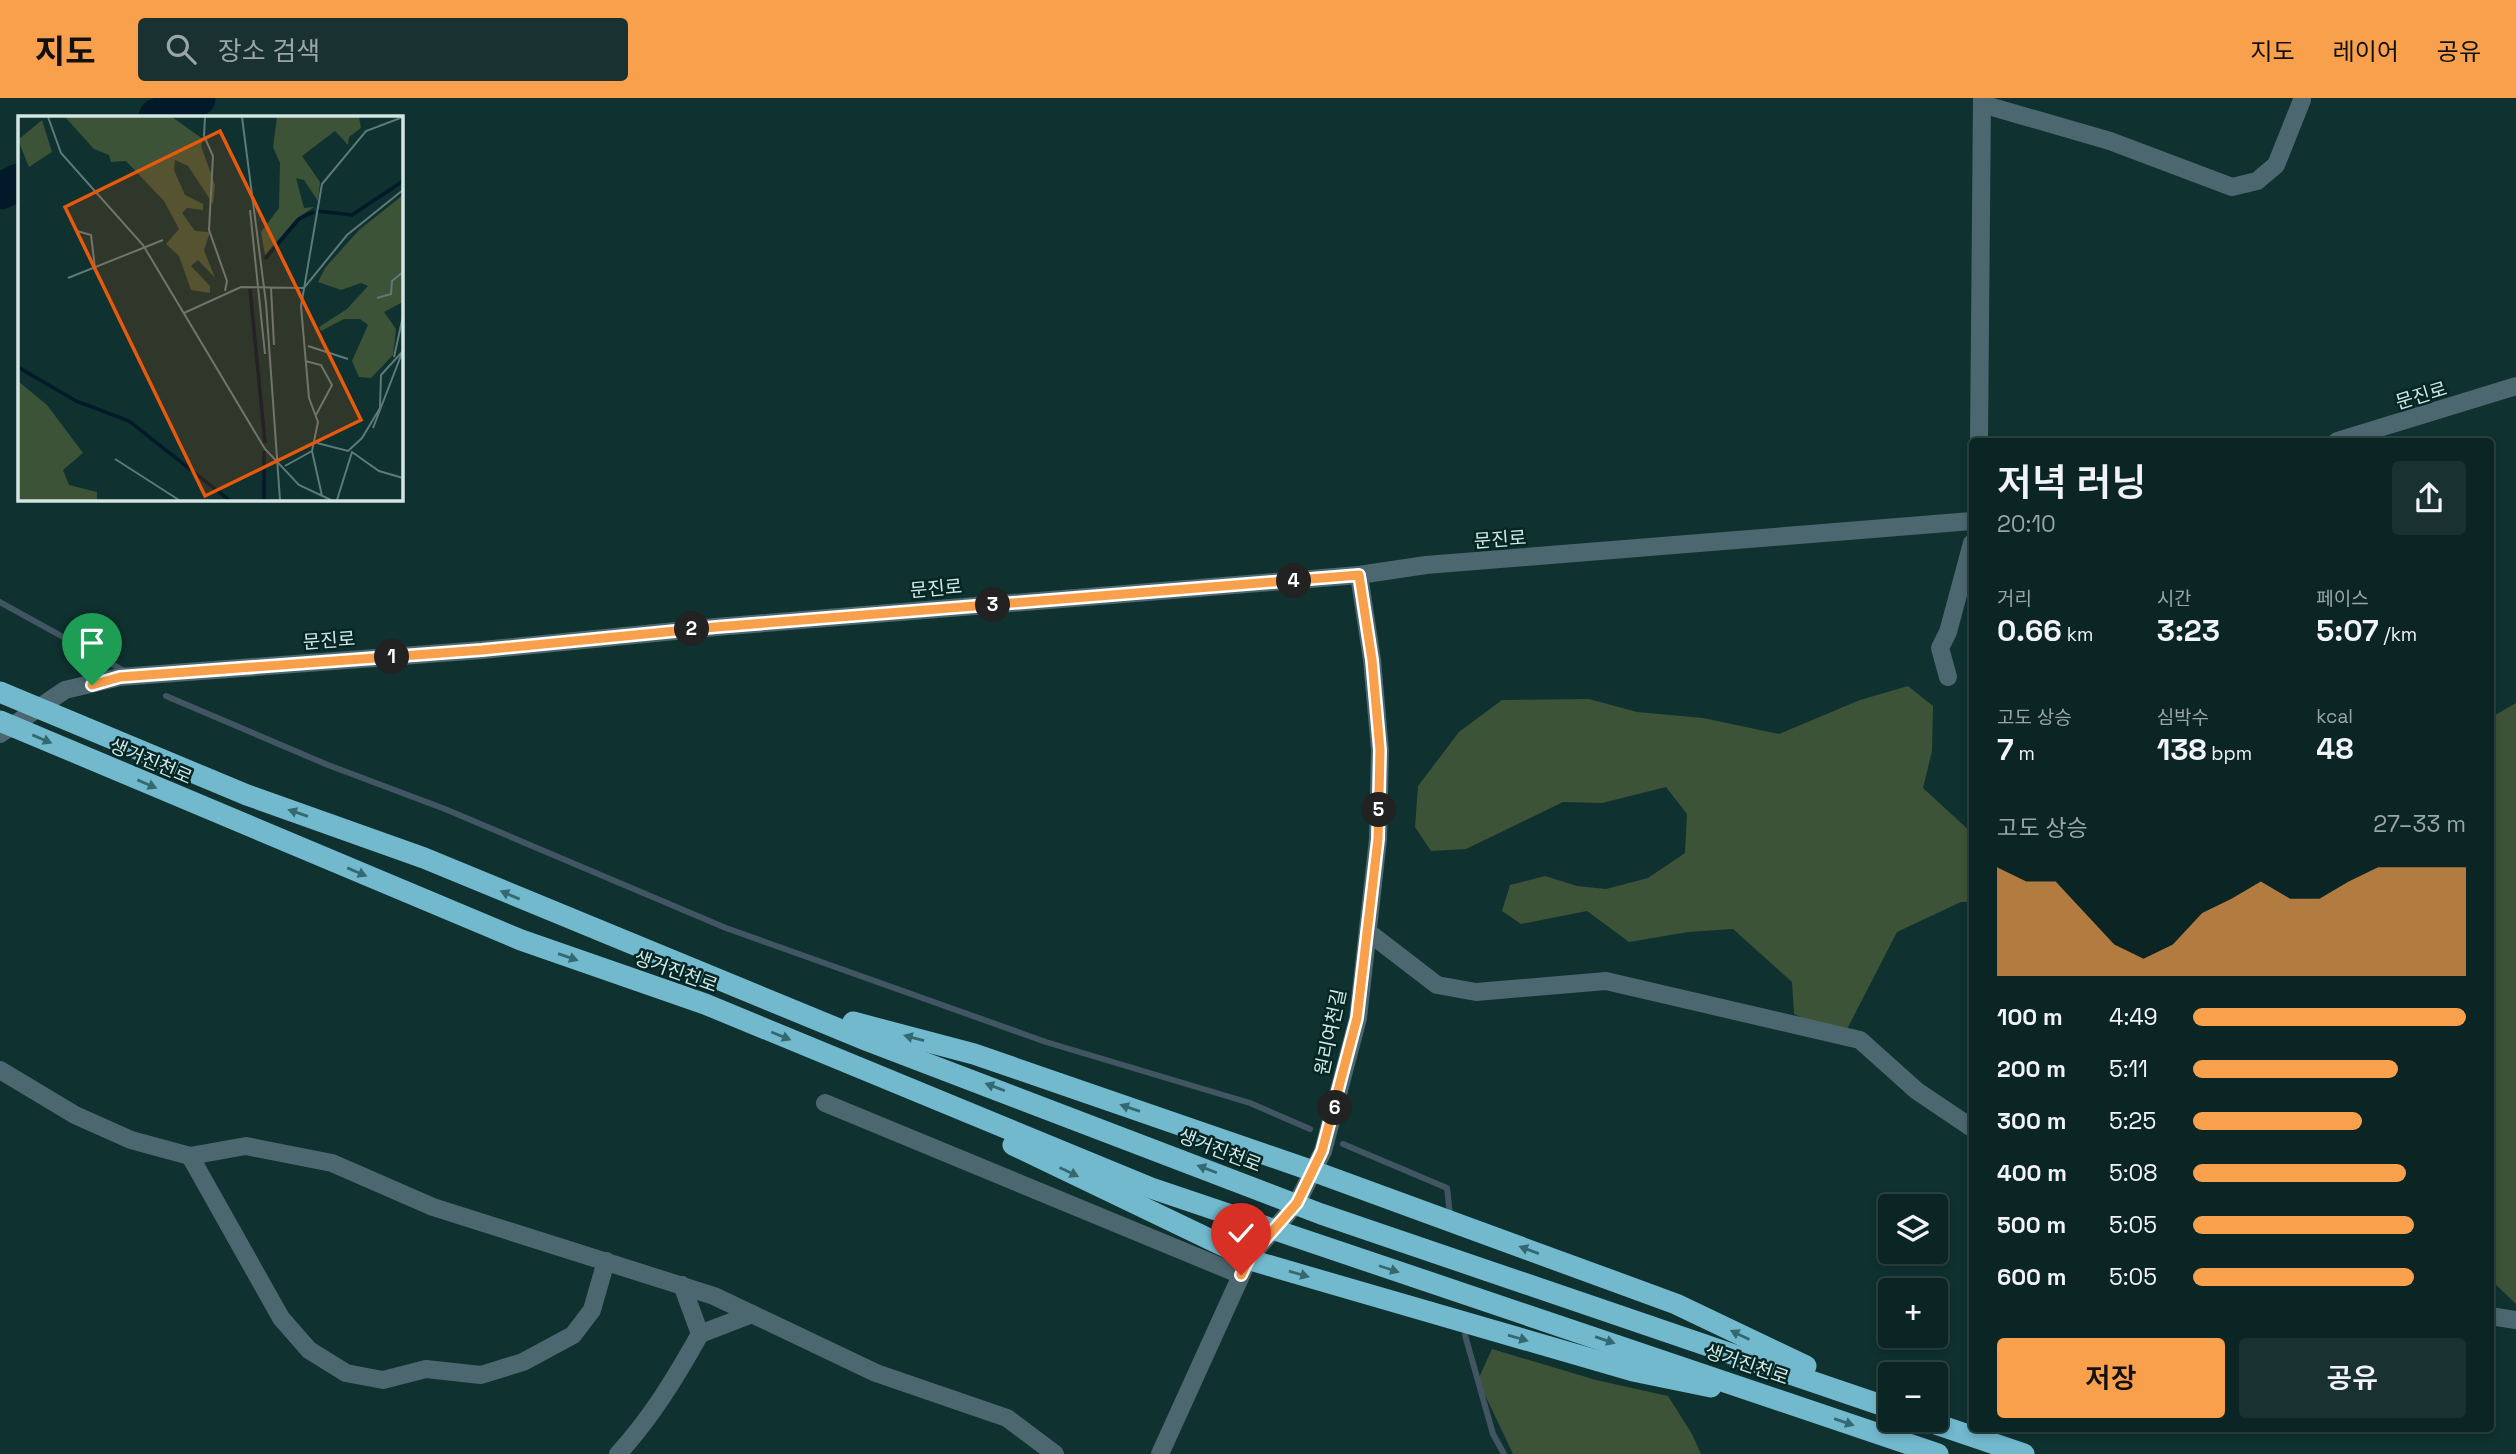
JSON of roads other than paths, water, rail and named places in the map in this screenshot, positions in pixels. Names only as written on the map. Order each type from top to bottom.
[{"type":"highway","name":"생거진천로","points":[[8,695],[247,795],[424,858],[868,1041],[1321,1214],[1878,1404]]},
{"type":"highway","name":"생거진천로","points":[[0,721],[521,940],[705,1004],[1151,1188],[1301,1241],[1938,1454]]},
{"type":"highway","points":[[769,999],[974,1054],[1313,1171],[1676,1304],[1878,1402]]},
{"type":"highway","points":[[809,1048],[1245,1266],[1633,1371],[1798,1406]]},
{"type":"highway","points":[[1948,1428],[2024,1454]]},
{"type":"street","points":[[1979,438],[1982,101],[2110,141],[2232,187],[2257,181],[2276,165],[2302,100]]},
{"type":"street","name":"문진로","points":[[2347,438],[2516,386]]},
{"type":"street","name":"문진로","points":[[0,734],[65,690],[120,677],[482,650],[716,627],[1359,575],[1426,565],[1969,521]]},
{"type":"street","points":[[1948,677],[1940,648],[1948,632],[1969,553]]},
{"type":"street","name":"원리여천길","points":[[1160,1454],[1245,1266],[1297,1203],[1313,1171],[1322,1151],[1348,1061],[1357,1018],[1378,839],[1380,750],[1372,660],[1359,575]]},
{"type":"street","points":[[1368,932],[1437,985],[1476,992],[1606,981],[1860,1040],[1917,1091],[1969,1126]]},
{"type":"street","points":[[0,1070],[75,1115],[131,1140],[190,1156],[246,1146],[332,1163],[433,1207],[682,1285],[752,1314],[876,1373],[1007,1418],[1055,1454]]},
{"type":"street","points":[[825,1103],[1245,1266]]},
{"type":"street","points":[[190,1156],[281,1318],[309,1350],[346,1373],[383,1380],[426,1369],[481,1375],[523,1362],[573,1335],[592,1310],[606,1261]]},
{"type":"street","points":[[682,1285],[700,1335]]},
{"type":"street","points":[[618,1454],[671,1384],[700,1335],[752,1314]]},
{"type":"street","points":[[2494,1317],[2516,1320]]},
{"type":"waterway","points":[[159,116],[197,98]]},
{"type":"waterway","points":[[0,191],[18,182]]},
{"type":"waterway","points":[[0,602],[121,669]]},
{"type":"waterway","points":[[166,696],[328,765],[445,809],[726,928],[1046,1042],[1250,1103],[1310,1129]]},
{"type":"waterway","points":[[1343,1144],[1447,1188],[1450,1215]]},
{"type":"waterway","points":[[1465,1335],[1493,1434],[1504,1454]]}]
